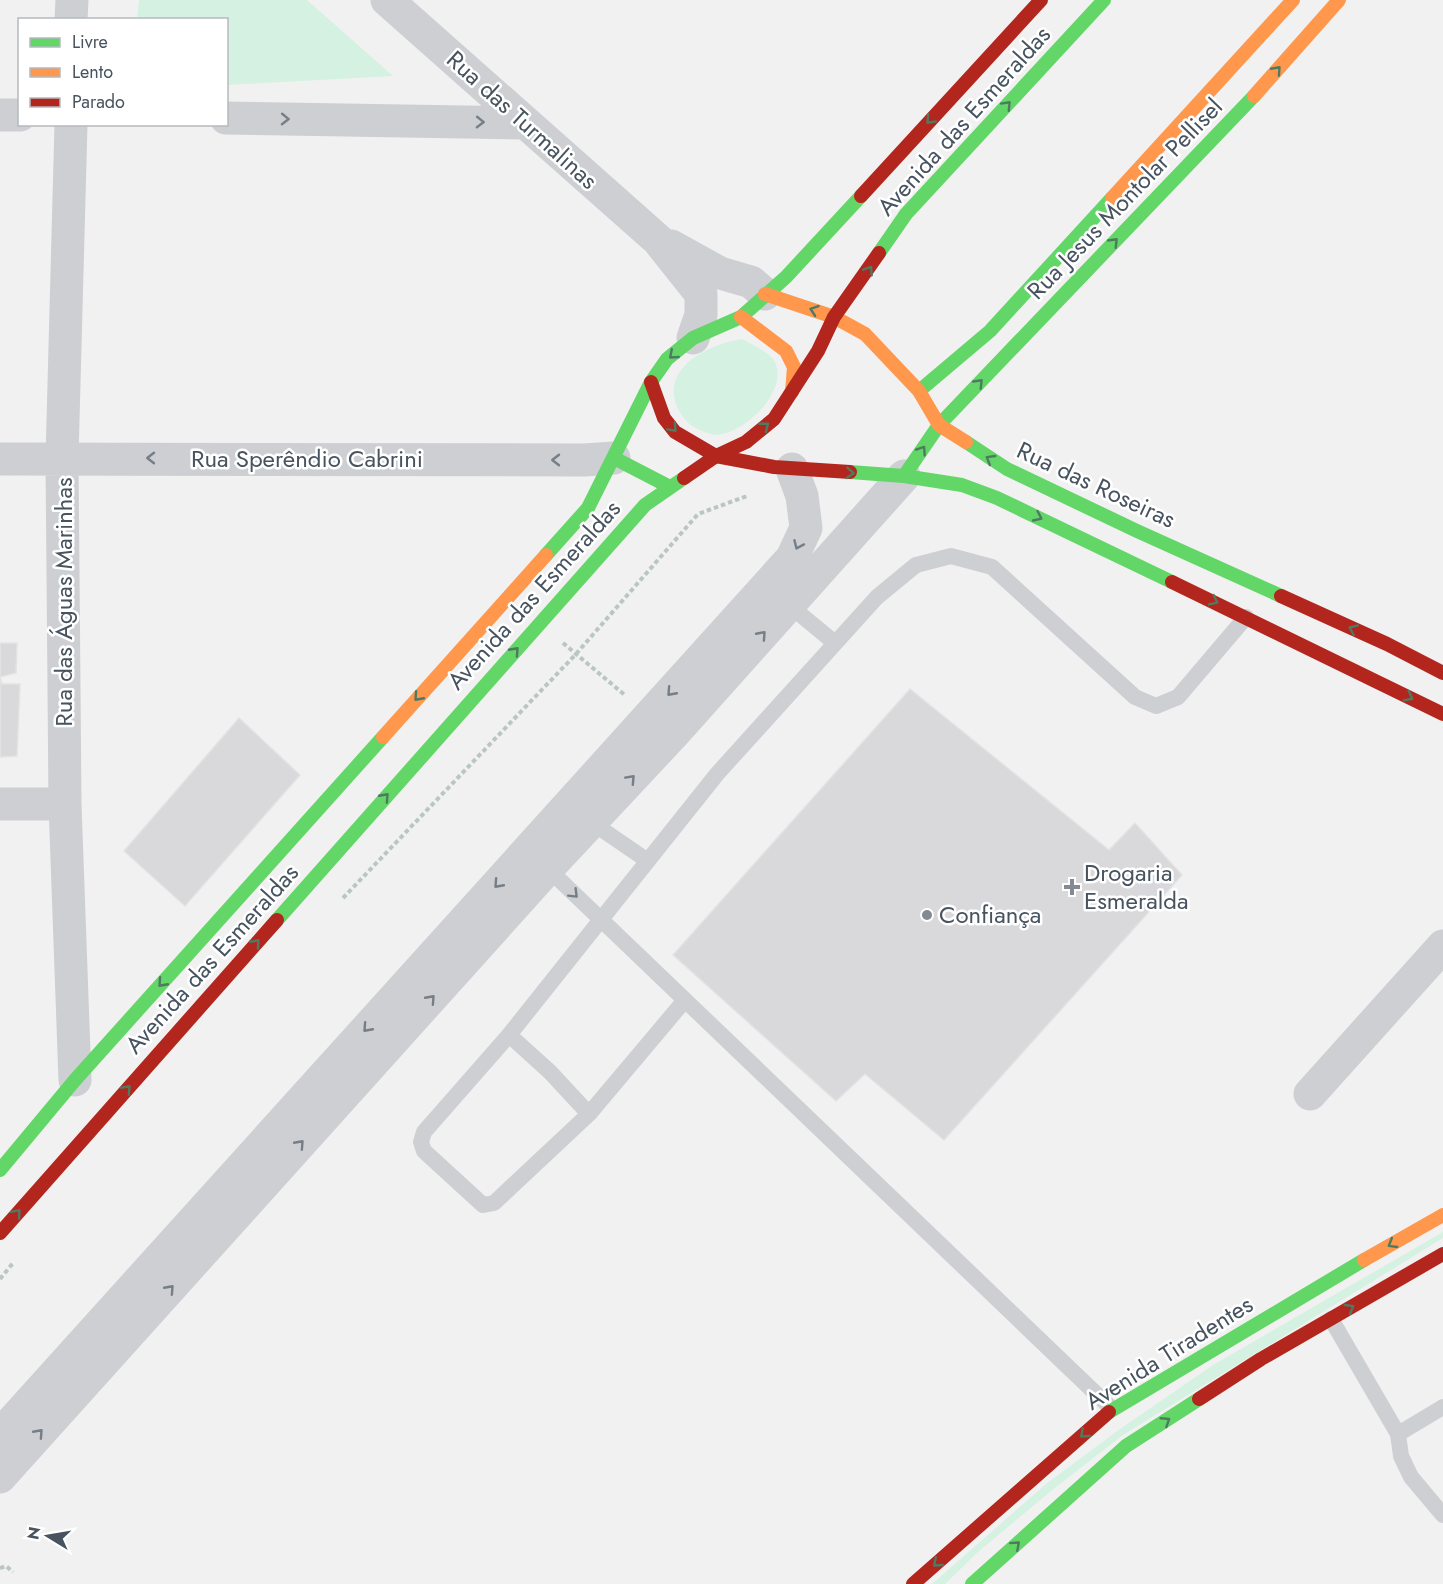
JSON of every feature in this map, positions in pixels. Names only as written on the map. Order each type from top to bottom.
[{"type":"main road","name":"Avenida das Esmeraldas","points":[[741,317],[786,277],[1041,0]]},
{"type":"main road","name":"Avenida das Esmeraldas","points":[[0,1233],[645,505],[716,456],[746,441],[774,419],[825,338],[834,317],[906,214],[1104,0]]},
{"type":"main road","name":"Rua Jesus Montolar Pellisel","points":[[904,476],[939,425],[1242,83],[1293,0]]},
{"type":"main road","name":"Rua Jesus Montolar Pellisel","points":[[920,391],[990,331],[1242,83],[1339,0]]},
{"type":"main road","name":"Rua das Roseiras","points":[[765,294],[834,317],[865,334],[920,391],[939,425],[1007,469],[1246,617],[1377,675],[1443,714]]},
{"type":"main road","points":[[716,456],[675,432],[664,418],[651,382],[667,359],[693,338],[741,317],[786,351],[794,367],[792,392]]},
{"type":"main road","name":"Avenida das Esmeraldas","points":[[3,1164],[75,1080],[588,507],[651,382]]},
{"type":"main road","name":"Rua das Roseiras","points":[[716,456],[792,469],[904,476],[962,485],[1129,544],[1443,673]]},
{"type":"main road","points":[[614,458],[670,487]]},
{"type":"main road","points":[[3,1164],[64,1159]]},
{"type":"main road","name":"Avenida Tiradentes","points":[[913,1584],[1112,1409],[1443,1215]]},
{"type":"main road","points":[[972,1584],[1126,1446],[1261,1359],[1443,1254]]},
{"type":"street","points":[[72,0],[72,18]]},
{"type":"street","name":"Rua das Turmalinas","points":[[401,5],[525,123],[658,240],[702,294],[701,315],[693,338]]},
{"type":"street","points":[[0,115],[18,115]]},
{"type":"street","points":[[228,118],[525,123]]},
{"type":"street","name":"Rua das Águas Marinhas","points":[[71,126],[62,458],[65,804],[75,1080]]},
{"type":"street","name":"Rua das Turmalinas","points":[[658,240],[720,273],[751,282],[765,294]]},
{"type":"street","name":"Rua Sperêndio Cabrini","points":[[0,459],[584,460],[614,458]]},
{"type":"street","points":[[0,1477],[538,859],[649,716],[792,558],[806,528],[802,496],[792,469]]},
{"type":"street","points":[[0,1435],[538,859],[591,822],[904,476]]},
{"type":"street","points":[[0,804],[65,804]]},
{"type":"street","points":[[1310,1094],[1443,946]]},
{"type":"lane","points":[[685,1000],[589,1114],[494,1203],[483,1205],[424,1151],[421,1142],[424,1132],[509,1035],[717,774],[877,597],[916,565],[951,556],[992,567],[1135,697],[1156,706],[1178,696],[1246,617]]},
{"type":"lane","points":[[789,605],[835,643]]},
{"type":"lane","points":[[591,822],[648,861]]},
{"type":"lane","points":[[538,859],[1112,1409]]},
{"type":"lane","points":[[509,1035],[550,1072],[589,1114]]},
{"type":"lane","points":[[1331,1319],[1398,1434],[1401,1456],[1411,1477],[1443,1515]]},
{"type":"lane","points":[[1398,1434],[1443,1407]]},
{"type":"path","points":[[337,904],[576,654],[698,514],[750,495]]},
{"type":"path","points":[[540,623],[649,716]]},
{"type":"path","points":[[0,1568],[6,1566],[13,1572]]},
{"type":"green space","points":[[139,0],[307,0],[393,76],[228,85],[228,18],[137,18]]},
{"type":"green space","points":[[742,339],[763,350],[773,359],[777,371],[776,384],[770,398],[748,421],[735,429],[722,434],[701,431],[692,426],[679,411],[674,396],[675,383],[680,371],[701,353],[715,346]]},
{"type":"green space","points":[[1443,1232],[1443,1238],[1123,1435],[978,1552],[945,1584],[932,1584],[1046,1484],[1120,1429],[1213,1365]]},
{"type":"building","points":[[0,643],[17,643],[16,673],[0,677]]},
{"type":"building","points":[[0,677],[2,684],[20,684],[17,756],[0,757]]},
{"type":"building","name":"Confiança","points":[[910,689],[1109,850],[1135,823],[1182,875],[944,1140],[865,1074],[836,1101],[673,955]]},
{"type":"building","points":[[239,718],[300,775],[185,906],[124,851]]},
{"type":"traffic: fast","points":[[879,253],[906,214],[1104,0]]},
{"type":"traffic: fast","points":[[904,476],[939,425],[1254,96]]},
{"type":"traffic: fast","points":[[546,555],[588,508],[651,382],[667,359],[693,338],[741,317],[786,277],[861,196]]},
{"type":"traffic: fast","points":[[919,391],[990,331],[1112,198]]},
{"type":"traffic: fast","points":[[966,442],[1007,469],[1281,596]]},
{"type":"traffic: fast","points":[[614,458],[670,487]]},
{"type":"traffic: fast","points":[[850,472],[904,476],[962,485],[997,498],[1172,582]]},
{"type":"traffic: fast","points":[[277,920],[645,505],[684,478]]},
{"type":"traffic: fast","points":[[0,1170],[75,1080],[383,737]]},
{"type":"traffic: fast","points":[[1109,1412],[1364,1260]]},
{"type":"traffic: fast","points":[[972,1584],[1126,1446],[1199,1399]]},
{"type":"traffic: slow","points":[[1112,198],[1293,0]]},
{"type":"traffic: slow","points":[[1254,96],[1339,0]]},
{"type":"traffic: slow","points":[[765,294],[834,317],[865,334],[919,391],[939,425],[966,442]]},
{"type":"traffic: slow","points":[[741,317],[786,351],[794,367],[792,392]]},
{"type":"traffic: slow","points":[[383,737],[546,555]]},
{"type":"traffic: slow","points":[[1364,1260],[1443,1215]]},
{"type":"traffic: jam","points":[[861,196],[1041,0]]},
{"type":"traffic: jam","points":[[684,478],[716,456],[746,442],[774,419],[818,351],[834,317],[879,253]]},
{"type":"traffic: jam","points":[[651,382],[664,418],[675,432],[716,456],[774,467],[850,472]]},
{"type":"traffic: jam","points":[[1172,582],[1443,714]]},
{"type":"traffic: jam","points":[[1281,596],[1387,644],[1443,673]]},
{"type":"traffic: jam","points":[[0,1233],[277,920]]},
{"type":"traffic: jam","points":[[1199,1399],[1261,1359],[1443,1254]]},
{"type":"traffic: jam","points":[[913,1584],[1109,1412]]},
{"type":"place","name":"Drogaria Esmeralda","points":[[1072,887]]},
{"type":"place","name":"Confiança","points":[[927,915]]}]
